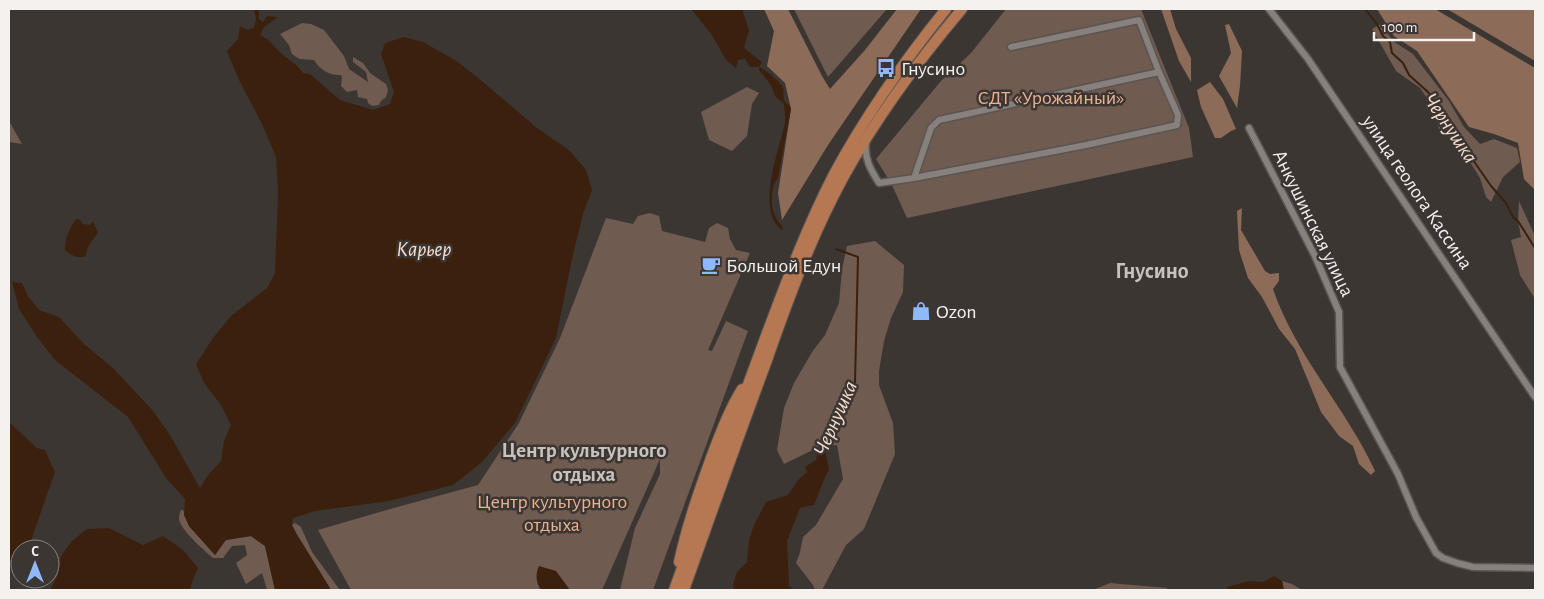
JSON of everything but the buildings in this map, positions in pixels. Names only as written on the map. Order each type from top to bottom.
[{"type":"highway","points":[[674,590],[757,361],[805,236],[835,174],[886,89],[946,9]]},
{"type":"highway","points":[[684,590],[769,354],[807,255],[843,178],[866,139],[913,71],[962,9]]},
{"type":"street","name":"улица геолога Кассина","points":[[1269,9],[1308,59],[1535,397]]},
{"type":"street","points":[[866,139],[866,157],[870,168],[880,184],[1086,145],[1177,125],[1178,115],[1139,20],[1011,47]]},
{"type":"street","points":[[914,178],[931,128],[939,120],[1159,72]]},
{"type":"street","name":"Анкушинская улица","points":[[1249,128],[1319,266],[1339,312],[1340,367],[1398,474],[1407,499],[1436,553],[1457,564],[1473,567],[1535,568]]},
{"type":"green space","points":[[794,9],[887,9],[828,77]]},
{"type":"green space","name":"СДТ «Урожайный»","points":[[1006,9],[1141,9],[1189,128],[1193,157],[907,218],[892,185],[876,159],[941,81],[971,53]]},
{"type":"green space","points":[[302,23],[311,24],[324,30],[344,56],[349,69],[368,82],[366,72],[353,62],[353,57],[363,63],[370,73],[386,84],[388,90],[386,97],[379,105],[372,106],[368,103],[367,99],[358,97],[357,90],[347,92],[341,86],[341,75],[326,72],[314,60],[300,59],[292,54],[289,45],[280,34]]},
{"type":"green space","points":[[1381,24],[1393,41],[1413,54],[1449,101],[1464,127],[1480,144],[1494,139],[1517,148],[1520,162],[1503,177],[1491,202],[1486,197],[1480,178],[1460,146],[1439,129],[1431,104],[1420,88],[1396,71],[1372,29]]},
{"type":"green space","points":[[747,87],[759,93],[752,104],[747,136],[732,151],[709,140],[701,112]]},
{"type":"green space","points":[[9,121],[22,144],[9,142]]},
{"type":"green space","points":[[1519,201],[1535,236],[1535,299],[1520,275],[1511,240],[1521,237],[1518,221]]},
{"type":"green space","name":"Центр культурного отдыха","points":[[650,213],[659,216],[662,231],[705,242],[709,228],[717,223],[728,228],[730,239],[736,250],[750,253],[708,350],[712,351],[726,321],[748,331],[653,590],[620,590],[635,528],[660,474],[660,459],[602,590],[351,590],[318,530],[478,485],[519,423],[560,338],[606,218],[633,224],[638,216]]},
{"type":"green space","points":[[875,241],[904,265],[903,292],[891,318],[884,341],[879,371],[879,385],[893,423],[895,454],[864,529],[846,545],[822,590],[815,590],[796,563],[803,537],[816,525],[843,479],[837,445],[819,447],[784,464],[777,450],[784,408],[794,383],[812,352],[825,335],[839,303],[842,269],[847,246]]},
{"type":"green space","points":[[181,510],[183,510],[189,526],[215,555],[225,540],[251,536],[265,546],[275,590],[267,590],[262,573],[246,584],[236,563],[247,555],[245,545],[232,546],[223,558],[213,558],[183,528],[179,518]]},
{"type":"green space","points":[[295,523],[301,527],[312,552],[340,590],[331,590],[296,533],[292,525]]},
{"type":"green space","points":[[1282,581],[1292,584],[1302,590],[1284,590]]},
{"type":"green space","points":[[1110,583],[1167,588],[1166,590],[1093,590]]},
{"type":"shaded area","points":[[764,9],[788,9],[830,89],[865,50],[897,9],[921,9],[828,145],[782,220],[778,193],[791,109],[785,83],[767,66],[774,31]]},
{"type":"shaded area","points":[[1161,9],[1170,9],[1176,29],[1191,58],[1191,82],[1179,61]]},
{"type":"shaded area","points":[[1377,9],[1435,9],[1535,68],[1535,190],[1524,179],[1518,143],[1469,127],[1417,51],[1394,36]]},
{"type":"shaded area","points":[[1447,9],[1535,9],[1535,61]]},
{"type":"shaded area","points":[[1229,24],[1242,51],[1237,108],[1219,76],[1231,53],[1225,25]]},
{"type":"shaded area","points":[[1210,82],[1223,99],[1236,129],[1221,138],[1215,138],[1201,107],[1197,90]]},
{"type":"shaded area","points":[[1242,208],[1241,230],[1265,271],[1270,274],[1279,273],[1279,281],[1273,289],[1283,313],[1308,359],[1363,448],[1375,471],[1371,475],[1359,464],[1353,446],[1339,436],[1321,412],[1295,349],[1279,329],[1262,297],[1248,278],[1239,250],[1237,211]]},
{"type":"water","name":"Карьер","points":[[254,9],[259,11],[259,19],[263,22],[267,16],[278,17],[264,27],[260,35],[303,73],[310,74],[340,100],[373,110],[390,104],[394,92],[381,54],[385,43],[404,37],[423,42],[455,60],[537,128],[569,150],[586,170],[592,190],[583,214],[572,259],[556,338],[515,423],[481,463],[453,485],[389,501],[315,511],[293,518],[292,525],[296,533],[331,590],[275,590],[265,546],[251,536],[226,540],[215,555],[189,526],[184,515],[185,499],[166,478],[128,417],[55,360],[37,337],[19,309],[12,282],[22,283],[28,296],[39,310],[59,317],[84,344],[114,369],[153,411],[170,435],[200,488],[208,475],[221,461],[224,441],[231,425],[221,405],[204,383],[196,364],[213,338],[231,316],[267,288],[275,273],[278,193],[276,157],[227,51],[238,39],[240,26],[247,30],[254,28],[256,19]]},
{"type":"water","points":[[691,9],[742,9],[749,30],[744,48],[762,62],[759,67],[750,67],[745,59],[738,60],[736,68],[726,60],[712,35]]},
{"type":"water","points":[[759,67],[776,79],[782,86],[784,100],[791,109],[778,178],[773,186],[772,197],[774,213],[783,228],[782,230],[774,221],[770,209],[770,195],[774,164],[785,123],[784,104],[775,96],[771,85],[759,70]]},
{"type":"water","points":[[76,219],[79,219],[83,224],[90,225],[93,221],[98,233],[88,247],[86,256],[83,257],[75,256],[65,250],[65,242]]},
{"type":"water","points":[[9,422],[37,448],[45,450],[55,472],[31,539],[10,539],[9,561]]},
{"type":"water","points":[[825,448],[829,470],[814,505],[800,508],[787,541],[789,586],[795,590],[734,590],[733,585],[737,572],[747,562],[749,540],[754,525],[766,502],[788,495],[799,479],[807,472],[805,467],[816,460],[818,450]]},
{"type":"water","points":[[109,528],[143,545],[163,536],[183,550],[198,568],[190,590],[50,590],[60,589],[61,556],[72,541],[87,529]]},
{"type":"water","points":[[539,566],[556,571],[570,590],[541,590],[537,578]]},
{"type":"water","points":[[1274,576],[1282,581],[1284,590],[1228,590],[1227,587],[1249,581],[1263,582]]},
{"type":"waterway","name":"Чернушка","points":[[1365,9],[1377,24],[1383,36],[1390,42],[1392,53],[1403,63],[1409,75],[1429,93],[1447,129],[1454,139],[1464,147],[1491,186],[1506,203],[1513,217],[1518,221],[1535,248]]},
{"type":"waterway","name":"Чернушка","points":[[824,450],[855,382],[858,257],[836,249]]},
{"type":"place","name":"Гнусино","points":[[886,68]]},
{"type":"place","name":"Большой Едун","points":[[711,265]]},
{"type":"place","name":"Ozon","points":[[921,311]]},
{"type":"district","name":"Гнусино","points":[[1152,270]]},
{"type":"district","name":"Центр культурного отдыха","points":[[584,462]]}]
